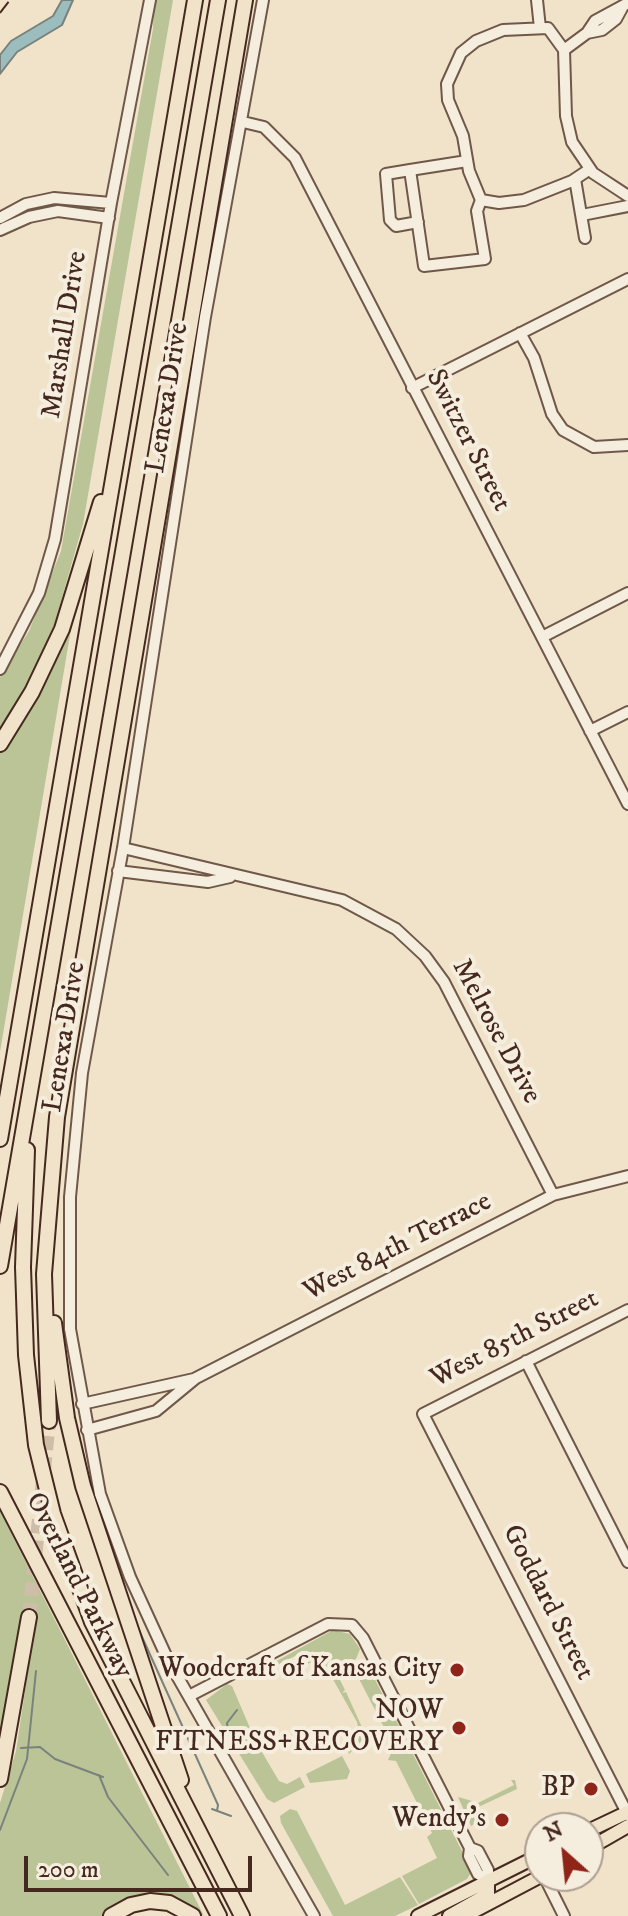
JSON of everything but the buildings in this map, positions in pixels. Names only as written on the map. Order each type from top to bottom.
[{"type":"highway","points":[[0,1139],[195,0]]},
{"type":"highway","points":[[0,1266],[218,0]]},
{"type":"highway","points":[[49,1421],[44,1274],[57,1117],[245,0]]},
{"type":"highway","points":[[0,744],[32,692],[62,629],[121,432]]},
{"type":"highway","points":[[29,1095],[24,1323],[29,1396],[45,1485],[92,1622],[242,1916]]},
{"type":"highway","points":[[50,1185],[54,1318],[62,1390],[76,1460],[155,1711],[203,1840]]},
{"type":"highway","name":"Overland Parkway","points":[[3,1498],[219,1916]]},
{"type":"highway","points":[[0,1779],[29,1617]]},
{"type":"highway","points":[[111,1916],[131,1905],[150,1901],[169,1903],[193,1916]]},
{"type":"main road","points":[[604,1824],[628,1813]]},
{"type":"main road","points":[[604,1840],[628,1826]]},
{"type":"main road","points":[[418,1916],[488,1880],[524,1866]]},
{"type":"main road","points":[[449,1916],[488,1894],[488,1880]]},
{"type":"main road","points":[[465,1916],[524,1885]]},
{"type":"street","name":"Marshall Drive","points":[[0,669],[39,593],[55,539],[111,203],[150,0]]},
{"type":"street","name":"Lenexa Drive","points":[[263,0],[205,317],[123,848],[82,1073],[72,1152],[70,1329],[100,1494],[150,1625],[314,1916]]},
{"type":"street","points":[[537,0],[540,28]]},
{"type":"street","points":[[564,50],[587,33],[602,30],[616,19],[625,6]]},
{"type":"street","points":[[410,170],[424,266],[485,259],[477,211],[481,200],[467,161],[463,136],[448,100],[452,70],[461,53],[476,41],[503,30],[548,28],[564,50],[566,116],[572,142],[590,169],[628,196]]},
{"type":"street","name":"Switzer Street","points":[[243,122],[264,127],[295,158],[626,797]]},
{"type":"street","points":[[418,222],[396,226],[390,220],[386,174],[467,161]]},
{"type":"street","points":[[481,200],[499,203],[524,200],[575,179],[590,169]]},
{"type":"street","points":[[575,179],[585,238]]},
{"type":"street","points":[[0,218],[26,204],[54,198],[111,203]]},
{"type":"street","points":[[582,215],[628,206]]},
{"type":"street","points":[[0,230],[29,217],[58,211],[109,218]]},
{"type":"street","points":[[412,388],[628,279]]},
{"type":"street","points":[[520,333],[534,358],[552,414],[563,430],[594,447],[628,445]]},
{"type":"street","points":[[542,637],[628,593]]},
{"type":"street","points":[[590,731],[628,712]]},
{"type":"street","name":"Melrose Drive","points":[[123,848],[215,868],[230,877],[342,900],[379,918],[419,949],[444,982],[553,1195]]},
{"type":"street","name":"Melrose Drive","points":[[118,871],[208,882],[230,877]]},
{"type":"street","name":"West 84th Terrace","points":[[87,1430],[156,1411],[196,1378],[553,1195],[628,1176]]},
{"type":"street","name":"West 85th Street","points":[[423,1414],[628,1310]]},
{"type":"street","points":[[526,1361],[628,1562]]},
{"type":"street","name":"West 84th Terrace","points":[[82,1404],[196,1378]]},
{"type":"street","name":"Goddard Street","points":[[423,1414],[628,1813]]},
{"type":"street","points":[[189,1696],[328,1624],[352,1625],[368,1646],[470,1848],[469,1856],[478,1874],[488,1880]]},
{"type":"street","points":[[551,1892],[564,1916]]},
{"type":"green space","points":[[154,0],[173,0],[83,524],[53,629],[30,680],[0,727],[0,677],[29,631],[61,551],[153,29]]},
{"type":"green space","points":[[72,623],[0,1052],[0,746]]},
{"type":"green space","points":[[0,1511],[204,1916],[184,1905],[120,1904],[103,1916],[0,1916],[0,1803],[16,1751],[36,1617],[0,1757]]},
{"type":"green space","points":[[333,1630],[350,1634],[360,1649],[356,1659],[335,1670],[345,1690],[342,1693],[346,1692],[366,1736],[349,1754],[347,1748],[359,1732],[357,1722],[321,1658],[303,1666],[307,1660],[303,1652],[277,1665],[273,1663]]},
{"type":"green space","points":[[362,1667],[370,1670],[399,1726],[394,1738],[389,1737],[356,1673]]},
{"type":"green space","points":[[227,1684],[232,1686],[256,1742],[279,1781],[287,1784],[300,1777],[305,1787],[274,1803],[267,1799],[206,1700]]},
{"type":"green space","points":[[403,1746],[411,1750],[472,1871],[467,1879],[419,1904],[402,1876],[437,1858],[427,1837],[432,1833],[396,1761],[388,1760],[392,1751]]},
{"type":"green space","points":[[342,1756],[350,1771],[347,1779],[310,1783],[306,1774]]},
{"type":"green space","points":[[511,1780],[515,1780],[517,1789],[474,1809],[476,1823],[471,1826],[458,1797],[472,1801],[468,1808],[514,1785]]},
{"type":"green space","points":[[290,1809],[297,1811],[345,1905],[400,1877],[418,1905],[395,1916],[333,1916],[281,1823],[280,1816]]},
{"type":"water","points":[[62,0],[73,0],[62,25],[17,52],[0,74],[0,55],[11,41],[53,16]]},
{"type":"waterway","points":[[138,1628],[218,1805],[217,1811]]},
{"type":"waterway","points":[[0,1830],[27,1759],[36,1671]]},
{"type":"waterway","points":[[228,1731],[227,1723],[237,1710]]},
{"type":"waterway","points":[[376,1745],[379,1751]]},
{"type":"waterway","points":[[21,1748],[40,1747],[55,1759],[103,1777]]},
{"type":"waterway","points":[[99,1775],[108,1797],[168,1875]]},
{"type":"waterway","points":[[468,1807],[473,1802]]},
{"type":"waterway","points":[[212,1809],[231,1816]]},
{"type":"tunnel","points":[[29,1617],[49,1421]]},
{"type":"railway","points":[[0,13],[10,0]]},
{"type":"place","name":"Woodcraft of Kansas City","points":[[457,1670]]},
{"type":"place","name":"NOW FITNESS+RECOVERY","points":[[459,1728]]},
{"type":"place","name":"BP","points":[[591,1789]]},
{"type":"place","name":"Wendy's","points":[[502,1820]]}]
